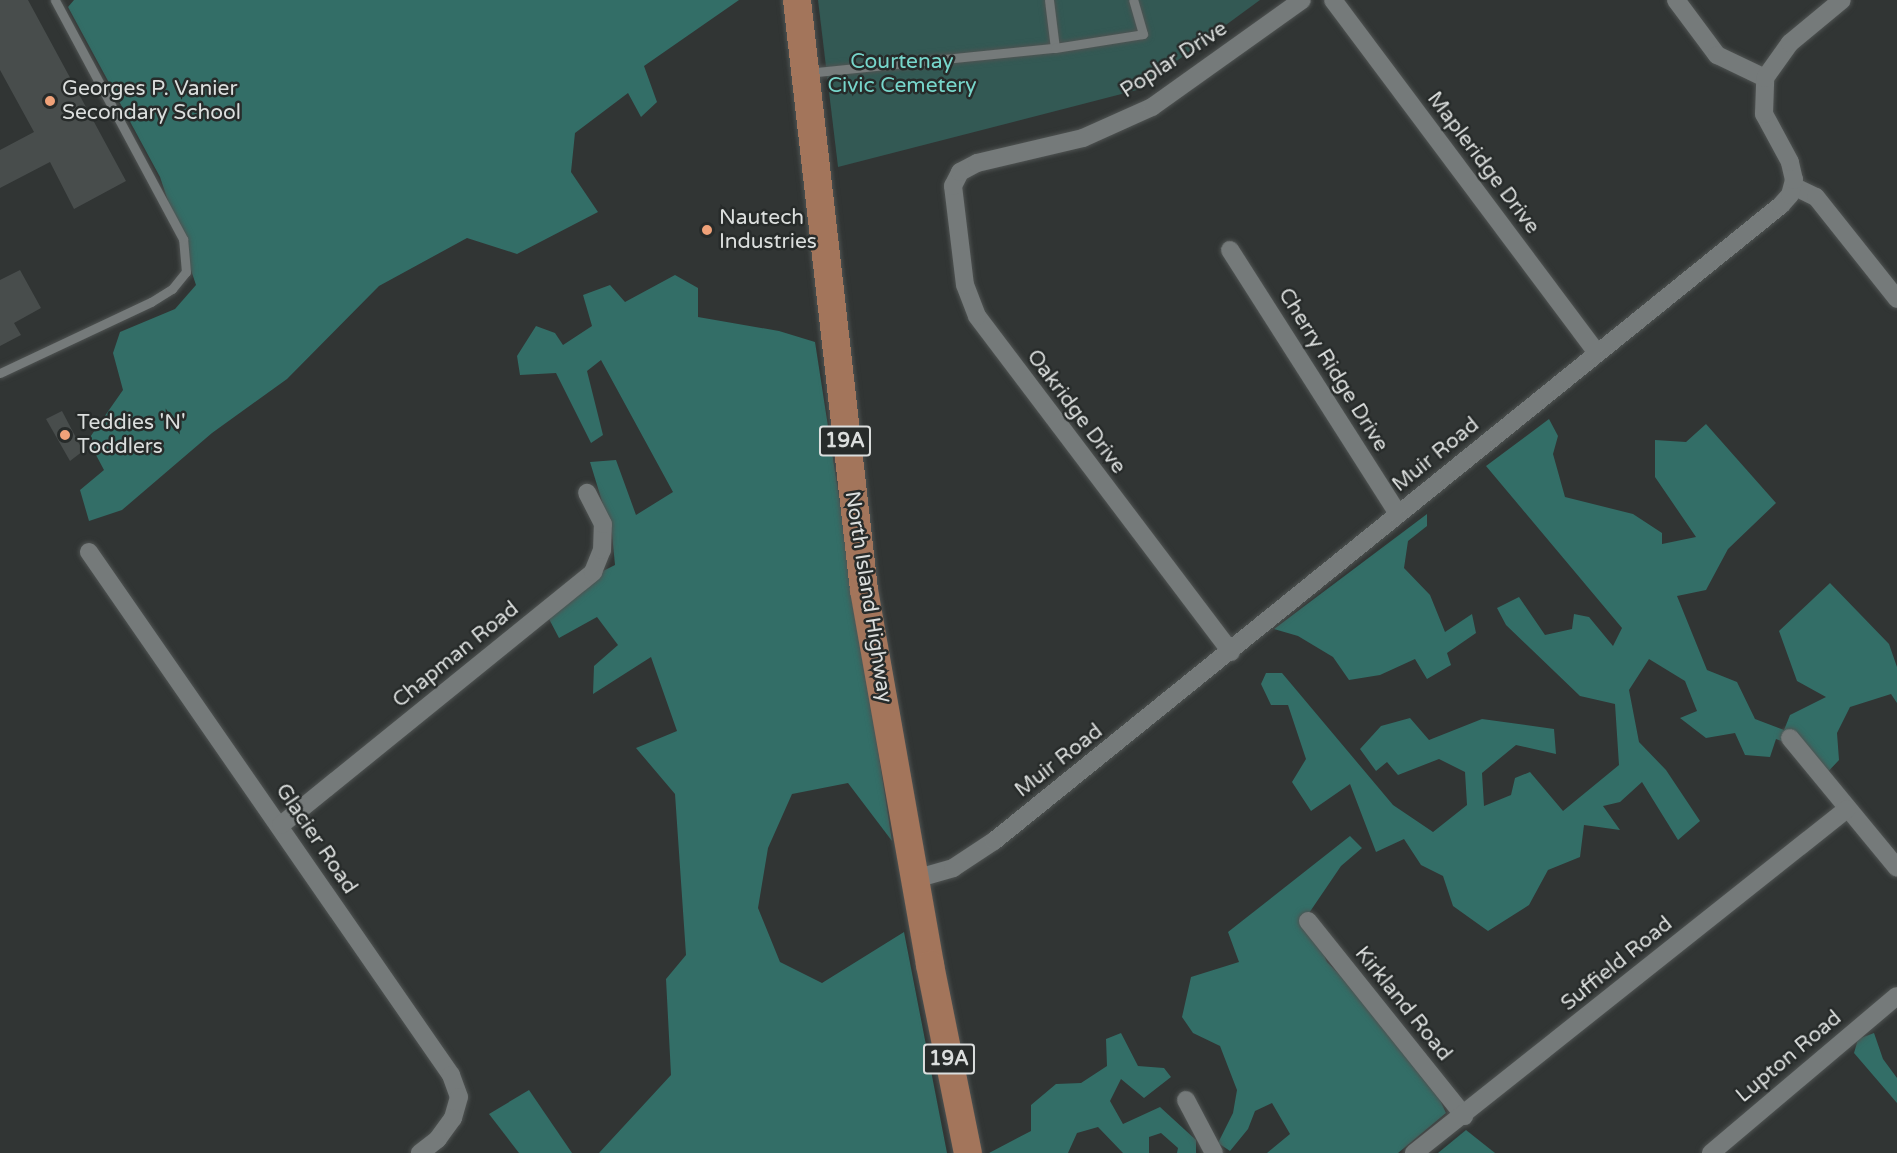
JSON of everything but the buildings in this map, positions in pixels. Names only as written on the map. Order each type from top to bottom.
[{"type":"main road","name":"North Island Highway","points":[[797,0],[864,590],[915,879],[968,1153]]},
{"type":"street","name":"Poplar Drive","points":[[960,172],[977,163],[1083,138],[1152,106],[1302,0]]},
{"type":"street","name":"Mapleridge Drive","points":[[1333,0],[1597,353]]},
{"type":"street","points":[[1676,0],[1717,55],[1765,78]]},
{"type":"street","points":[[1842,0],[1790,43],[1765,78],[1764,114],[1790,162],[1793,186],[1816,197],[1897,299]]},
{"type":"street","name":"Oakridge Drive","points":[[960,172],[953,186],[965,285],[977,316],[1231,652]]},
{"type":"street","name":"Muir Road","points":[[915,879],[969,859],[1231,652],[1781,205],[1793,186]]},
{"type":"street","name":"Cherry Ridge Drive","points":[[1230,250],[1398,514]]},
{"type":"street","name":"Chapman Road","points":[[280,825],[593,572],[602,550],[603,524],[586,493]]},
{"type":"street","name":"Glacier Road","points":[[89,552],[451,1075],[459,1096],[453,1118],[438,1139],[420,1153]]},
{"type":"street","points":[[1790,738],[1897,868]]},
{"type":"street","name":"Suffield Road","points":[[1414,1153],[1464,1116],[1847,809]]},
{"type":"street","name":"Kirkland Road","points":[[1308,921],[1464,1116]]},
{"type":"street","name":"Lupton Road","points":[[1711,1153],[1897,996]]},
{"type":"street","points":[[1186,1100],[1214,1153]]},
{"type":"lane","points":[[0,373],[151,302],[172,289],[186,272],[183,239],[55,0]]},
{"type":"lane","points":[[1049,0],[1055,48]]},
{"type":"lane","points":[[805,74],[1055,48],[1143,34],[1133,0]]},
{"type":"green space","name":"Courtenay Civic Cemetery","points":[[818,0],[1260,0],[1137,90],[838,167]]},
{"type":"shaded area","points":[[74,0],[739,0],[644,66],[657,102],[641,117],[628,93],[575,133],[571,172],[598,212],[517,254],[467,238],[379,286],[287,379],[212,433],[122,510],[89,521],[80,490],[104,470],[88,440],[123,390],[113,353],[120,332],[175,309],[196,285],[160,177],[68,7]]},
{"type":"shaded area","points":[[675,275],[698,288],[698,317],[779,331],[815,342],[892,841],[848,783],[792,794],[768,848],[758,908],[780,962],[822,983],[904,932],[947,1153],[599,1153],[671,1075],[666,979],[686,955],[675,794],[636,748],[677,731],[651,657],[593,694],[594,666],[618,645],[597,617],[559,638],[548,617],[589,578],[615,565],[612,534],[590,462],[616,460],[636,515],[673,492],[601,360],[587,371],[603,435],[591,443],[556,373],[520,375],[517,356],[536,326],[555,333],[563,345],[592,326],[583,295],[610,285],[625,302]]},
{"type":"shaded area","points":[[1549,419],[1558,436],[1553,454],[1565,497],[1633,514],[1662,533],[1662,544],[1696,537],[1655,477],[1655,440],[1686,442],[1706,424],[1776,503],[1728,549],[1706,590],[1677,596],[1707,670],[1737,682],[1755,719],[1784,730],[1790,715],[1826,697],[1797,681],[1779,631],[1830,583],[1889,644],[1897,667],[1897,703],[1891,694],[1850,707],[1837,733],[1839,760],[1823,777],[1798,747],[1776,739],[1770,757],[1745,755],[1735,733],[1706,738],[1680,718],[1697,711],[1685,681],[1649,659],[1629,690],[1639,742],[1666,770],[1700,821],[1678,840],[1642,782],[1620,802],[1603,806],[1620,830],[1584,825],[1580,857],[1548,870],[1529,905],[1488,931],[1453,906],[1443,876],[1421,865],[1404,839],[1376,852],[1350,784],[1311,811],[1292,782],[1306,759],[1288,705],[1271,705],[1261,684],[1266,673],[1282,673],[1393,805],[1433,832],[1467,805],[1465,772],[1439,759],[1398,775],[1387,762],[1376,771],[1360,749],[1381,726],[1410,718],[1429,740],[1482,719],[1554,729],[1556,754],[1516,745],[1482,773],[1484,806],[1511,795],[1515,778],[1530,772],[1563,811],[1619,765],[1615,704],[1580,696],[1506,625],[1497,608],[1519,597],[1545,635],[1572,629],[1574,614],[1589,617],[1613,646],[1622,628],[1486,466]]},
{"type":"shaded area","points":[[1427,514],[1427,526],[1408,541],[1404,568],[1430,595],[1445,632],[1472,614],[1476,633],[1447,653],[1451,665],[1427,679],[1415,659],[1380,675],[1349,680],[1333,657],[1298,636],[1274,629]]},
{"type":"shaded area","points":[[1350,836],[1362,848],[1341,866],[1307,916],[1327,962],[1381,1016],[1425,1068],[1446,1113],[1398,1153],[1267,1153],[1290,1134],[1272,1103],[1255,1111],[1248,1129],[1230,1151],[1218,1143],[1233,1113],[1237,1090],[1220,1046],[1193,1033],[1182,1017],[1191,977],[1239,962],[1228,932]]},
{"type":"shaded area","points":[[1121,1033],[1138,1066],[1164,1068],[1171,1077],[1144,1098],[1121,1079],[1110,1101],[1123,1124],[1160,1107],[1196,1140],[1196,1153],[1177,1153],[1178,1148],[1161,1133],[1149,1137],[1149,1153],[1123,1153],[1098,1127],[1077,1133],[1068,1153],[989,1153],[1031,1131],[1031,1105],[1056,1084],[1081,1083],[1107,1066],[1106,1039]]},
{"type":"shaded area","points":[[1874,1033],[1883,1059],[1897,1078],[1897,1103],[1854,1053],[1858,1039]]},
{"type":"shaded area","points":[[529,1090],[572,1153],[519,1153],[489,1114]]},
{"type":"shaded area","points":[[1466,1130],[1495,1153],[1438,1153]]},
{"type":"place","name":"Georges P. Vanier Secondary School","points":[[50,101]]},
{"type":"place","name":"Nautech Industries","points":[[707,230]]},
{"type":"place","name":"Teddies 'N' Toddlers","points":[[65,435]]}]
